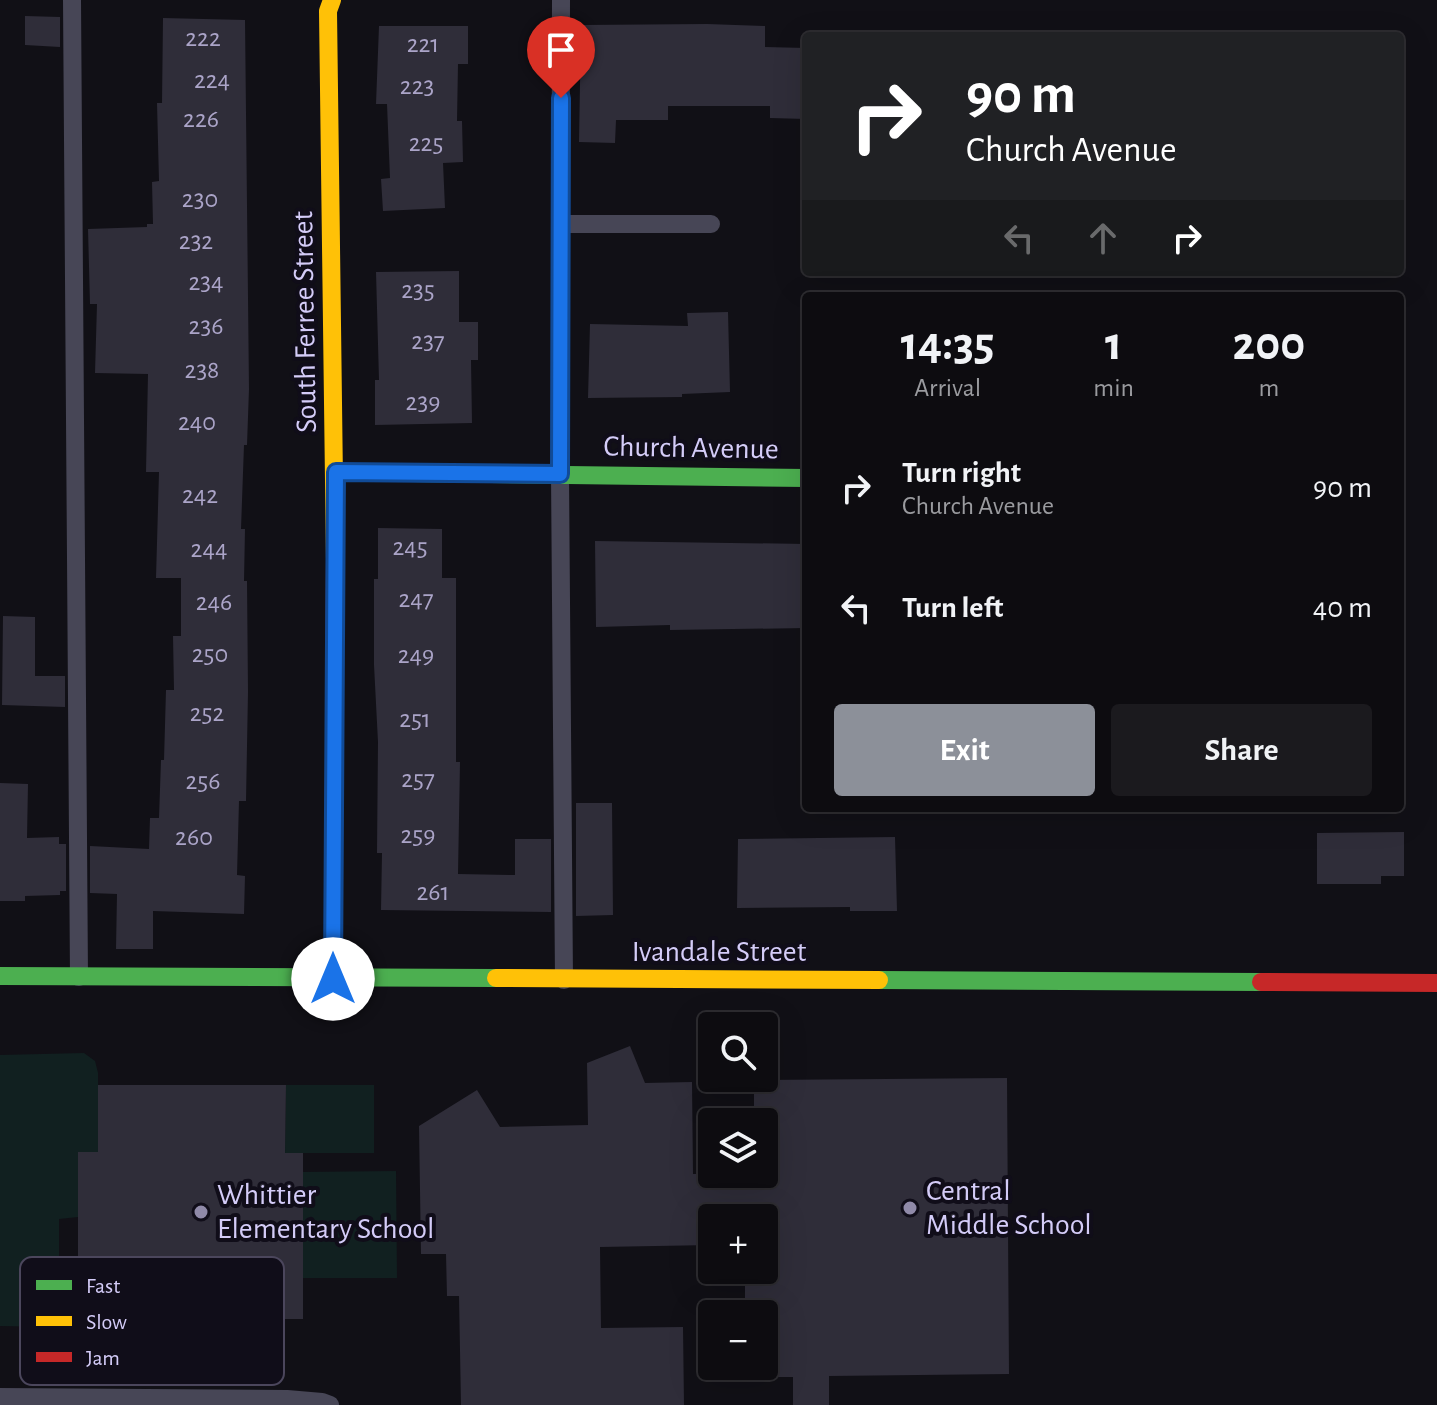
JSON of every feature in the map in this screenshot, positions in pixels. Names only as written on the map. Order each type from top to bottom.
[{"type":"street","name":"South Ferree Street","points":[[332,0],[328,11],[336,472],[333,979]]},
{"type":"street","name":"Church Avenue","points":[[336,472],[802,478]]},
{"type":"street","name":"Ivandale Street","points":[[0,976],[1437,983]]},
{"type":"lane","points":[[72,0],[79,977]]},
{"type":"lane","points":[[561,0],[560,474],[564,980]]},
{"type":"lane","points":[[561,224],[711,224]]},
{"type":"lane","points":[[0,1397],[287,1399],[330,1405]]},
{"type":"shaded area","points":[[84,1053],[95,1061],[98,1073],[98,1152],[78,1153],[78,1217],[59,1219],[59,1257],[20,1257],[20,1326],[0,1326],[0,1055]]},
{"type":"shaded area","points":[[286,1085],[374,1085],[374,1153],[285,1153]]},
{"type":"shaded area","points":[[396,1171],[397,1278],[303,1278],[303,1172]]},
{"type":"building","points":[[25,16],[60,17],[60,47],[25,45]]},
{"type":"building","points":[[163,18],[245,20],[249,389],[241,529],[245,529],[248,692],[246,801],[239,801],[237,875],[245,876],[244,914],[153,911],[153,949],[116,949],[117,894],[90,893],[90,846],[149,849],[150,818],[159,818],[166,690],[174,690],[173,636],[181,636],[181,578],[156,578],[159,472],[146,472],[148,374],[95,373],[97,304],[90,304],[88,229],[147,227],[147,224],[153,224],[152,182],[159,181],[157,103],[162,103]]},
{"type":"building","points":[[581,25],[765,26],[765,47],[802,48],[802,119],[770,118],[770,106],[668,106],[668,120],[616,120],[615,143],[579,142]]},
{"type":"building","points":[[379,26],[468,26],[468,64],[458,64],[457,121],[462,121],[463,162],[443,163],[445,208],[383,211],[381,179],[390,178],[387,104],[376,104]]},
{"type":"building","points":[[459,271],[459,322],[478,322],[478,360],[471,360],[472,423],[375,425],[375,380],[379,380],[376,272]]},
{"type":"building","points":[[728,312],[730,392],[682,394],[682,397],[588,398],[590,324],[688,326],[687,313]]},
{"type":"building","points":[[378,528],[442,529],[442,578],[456,578],[456,762],[460,762],[458,874],[515,875],[515,839],[551,839],[551,912],[381,910],[382,853],[377,853],[378,742],[374,665],[374,579],[378,579]]},
{"type":"building","points":[[595,541],[802,544],[802,628],[670,630],[670,625],[596,627]]},
{"type":"building","points":[[3,616],[35,617],[35,676],[65,676],[65,707],[2,705]]},
{"type":"building","points":[[0,783],[28,784],[27,838],[59,837],[59,844],[66,844],[66,891],[60,891],[60,895],[25,896],[25,901],[0,901]]},
{"type":"building","points":[[576,803],[612,803],[613,915],[576,916]]},
{"type":"building","points":[[1404,832],[1404,876],[1381,876],[1381,884],[1317,884],[1317,833]]},
{"type":"building","points":[[895,837],[897,911],[850,911],[850,907],[737,908],[738,839]]},
{"type":"building","points":[[630,1046],[645,1083],[692,1082],[693,1174],[698,1174],[698,1188],[778,1188],[778,1108],[754,1108],[754,1092],[778,1092],[778,1080],[1007,1078],[1009,1374],[829,1376],[829,1405],[793,1405],[793,1377],[778,1377],[778,1300],[745,1300],[745,1284],[778,1284],[778,1204],[698,1204],[698,1245],[600,1247],[601,1328],[683,1327],[684,1405],[461,1405],[459,1296],[447,1296],[446,1254],[421,1254],[419,1126],[477,1090],[500,1127],[588,1125],[587,1063]]},
{"type":"building","name":"Whittier Elementary School","points":[[98,1085],[286,1085],[285,1153],[303,1153],[303,1319],[284,1319],[284,1257],[78,1257],[78,1152],[98,1152]]},
{"type":"traffic: fast","points":[[336,472],[802,478]]},
{"type":"traffic: fast","points":[[0,976],[496,978]]},
{"type":"traffic: fast","points":[[879,980],[1261,982]]},
{"type":"traffic: slow","points":[[332,0],[328,11],[335,559]]},
{"type":"traffic: slow","points":[[496,978],[879,980]]},
{"type":"traffic: jam","points":[[333,979],[335,559]]},
{"type":"traffic: jam","points":[[1261,982],[1437,983]]},
{"type":"place","name":"Central Middle School","points":[[910,1208]]},
{"type":"place","name":"Whittier Elementary School","points":[[201,1212]]},
{"type":"route","points":[[333,979],[336,472],[560,474],[561,98]]}]
